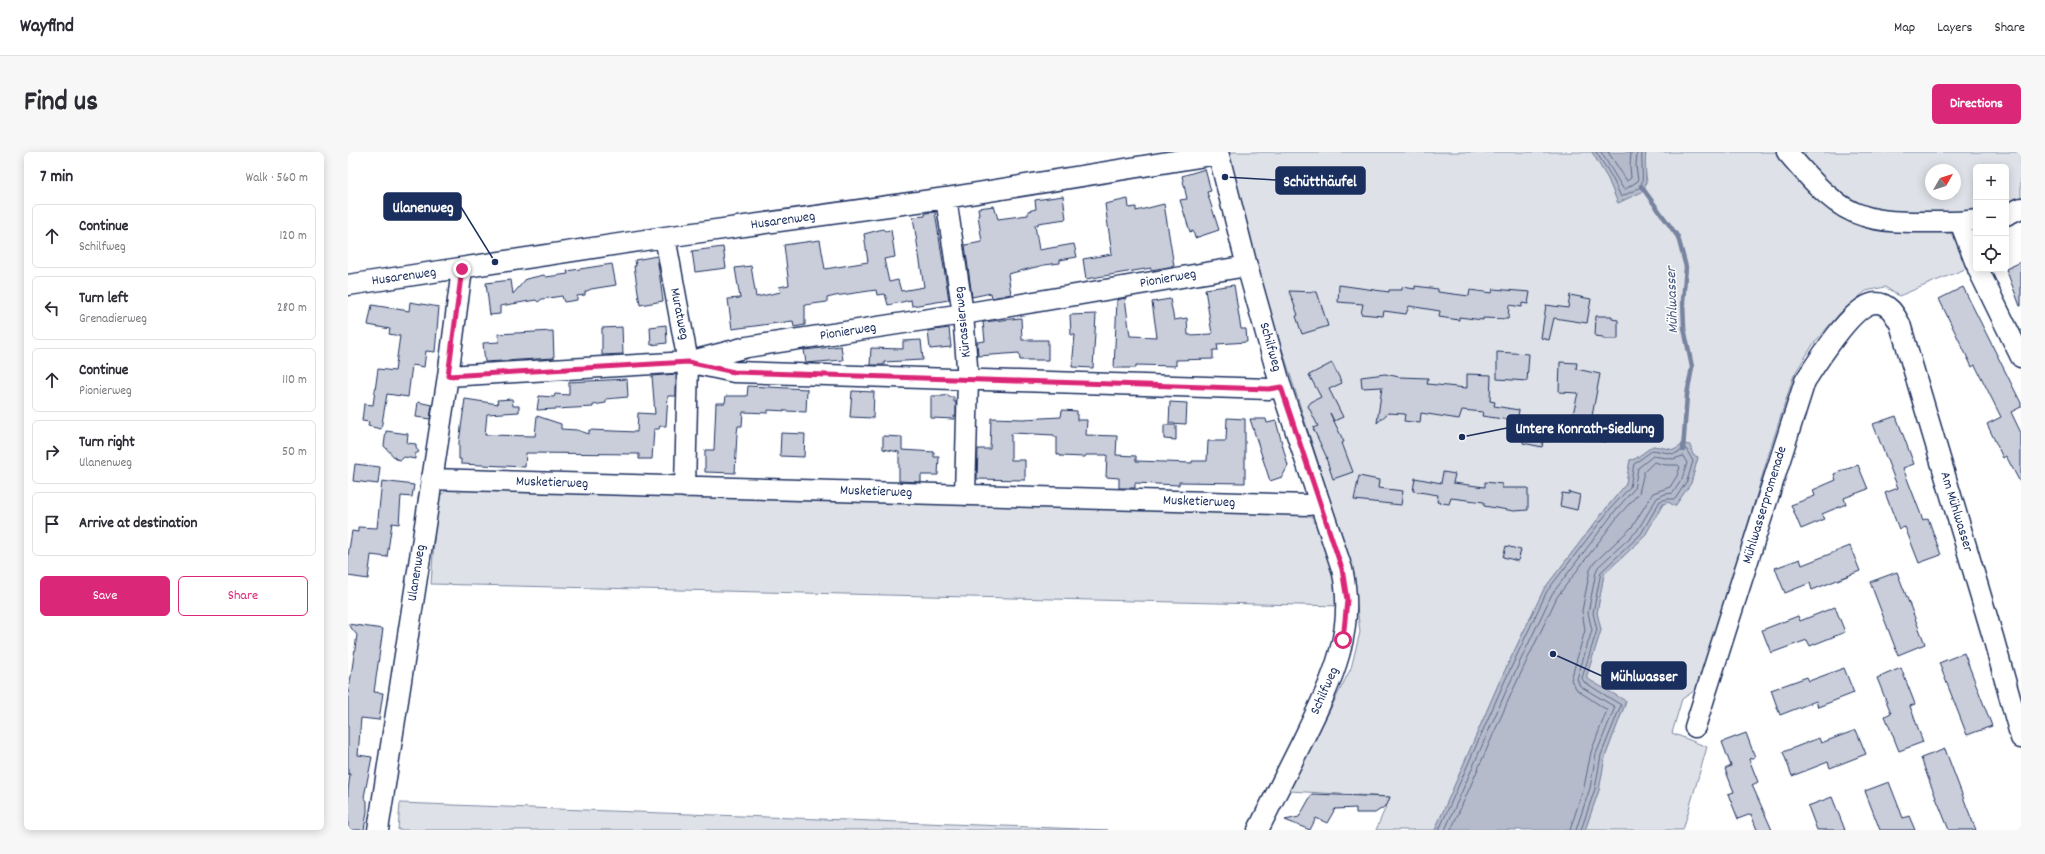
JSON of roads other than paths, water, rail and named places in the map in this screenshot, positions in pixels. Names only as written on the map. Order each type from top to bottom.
[{"type":"street","points":[[1787,152],[1810,178],[1826,193],[1842,205],[1862,216],[1890,222],[1968,221],[1973,248]]},
{"type":"street","name":"Husarenweg","points":[[348,284],[462,269],[665,238],[946,198],[1218,153]]},
{"type":"street","name":"Schilfweg","points":[[1218,153],[1247,266],[1281,387],[1345,583],[1347,600],[1343,640],[1339,658],[1328,687],[1258,830]]},
{"type":"street","name":"Kürassierweg","points":[[946,198],[963,314],[968,379],[965,495]]},
{"type":"street","points":[[2009,214],[2021,208]]},
{"type":"street","name":"Muratweg","points":[[665,238],[688,362],[685,487]]},
{"type":"street","name":"Pionierweg","points":[[448,376],[688,362],[747,347],[963,314],[1247,266]]},
{"type":"street","name":"Ulanenweg","points":[[378,830],[448,376],[462,269]]},
{"type":"street","points":[[1979,272],[2021,357]]},
{"type":"street","name":"Am Mühlwasser","points":[[1871,304],[1876,303],[1888,307],[1900,324],[2021,738]]},
{"type":"street","name":"Mühlwasserpromenade","points":[[1695,727],[1806,381],[1831,341],[1847,323],[1871,304]]},
{"type":"street","points":[[688,362],[734,372],[1269,389],[1281,387]]},
{"type":"street","name":"Musketierweg","points":[[431,479],[1309,505],[1320,503]]},
{"type":"water","points":[[1592,152],[1646,152],[1646,181],[1644,191],[1618,203],[1608,179]]},
{"type":"water","points":[[1684,444],[1690,445],[1693,455],[1698,457],[1691,483],[1675,506],[1668,502],[1663,504],[1644,537],[1604,574],[1597,613],[1601,630],[1586,678],[1626,701],[1605,757],[1599,790],[1585,830],[1435,830],[1498,685],[1544,589],[1626,484],[1630,460],[1635,459],[1653,446],[1674,450]]},
{"type":"waterway","name":"Mühlwasser","points":[[1641,186],[1678,237],[1686,267],[1683,301],[1684,328],[1692,367],[1687,395],[1683,450]]},
{"type":"place","name":"Schütthäufel","points":[[1225,177]]},
{"type":"place","name":"Ulanenweg","points":[[495,262]]},
{"type":"place","name":"Untere Konrath-Siedlung","points":[[1462,437]]},
{"type":"place","name":"Mühlwasser","points":[[1553,654]]}]
